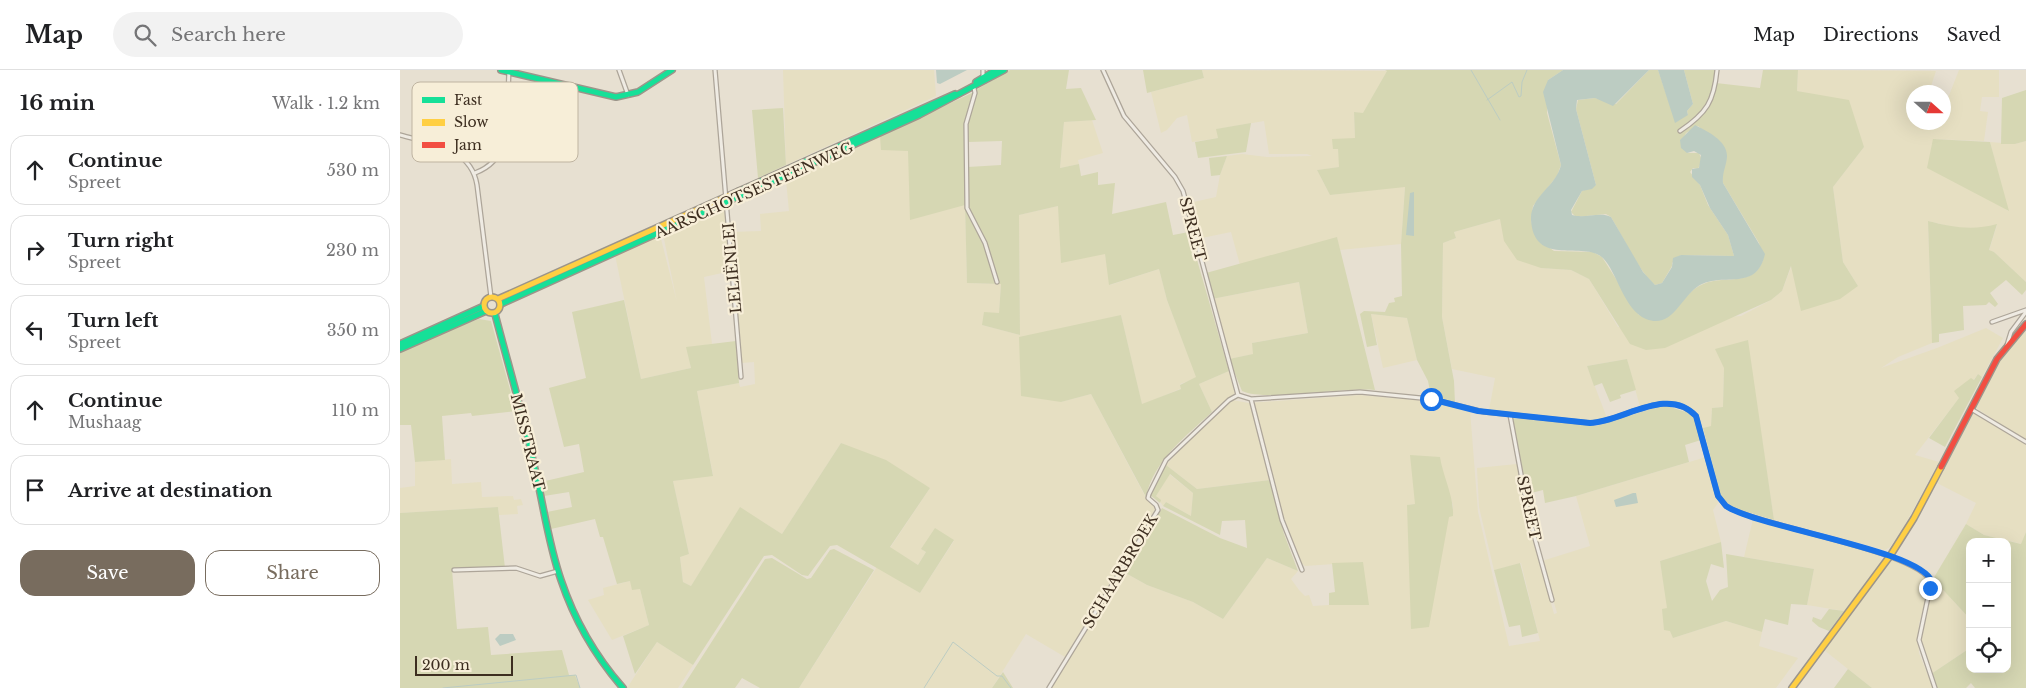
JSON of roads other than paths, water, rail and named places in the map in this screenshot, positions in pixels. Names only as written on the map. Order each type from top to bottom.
[{"type":"main road","points":[[501,70],[549,82]]},
{"type":"main road","points":[[578,89],[607,96],[628,96],[638,92],[672,70]]},
{"type":"main road","name":"AARSCHOTSESTEENWEG","points":[[499,302],[943,100],[996,70]]},
{"type":"main road","name":"AARSCHOTSESTEENWEG","points":[[727,199],[919,115],[974,88],[1004,70]]},
{"type":"main road","points":[[491,297],[499,302],[500,309],[494,314],[485,308],[486,300],[491,297]]},
{"type":"main road","points":[[400,344],[485,308]]},
{"type":"main road","points":[[400,349],[485,308]]},
{"type":"main road","name":"MISSTRAAT","points":[[494,314],[534,463],[558,571],[571,606],[585,632],[603,663],[623,688]]},
{"type":"main road","points":[[1792,688],[1890,556],[1914,518],[1971,408],[2007,345],[2026,324]]},
{"type":"street","points":[[619,70],[628,96]]},
{"type":"street","name":"LELIËNLEI","points":[[715,70],[740,377]]},
{"type":"street","points":[[983,70],[983,78]]},
{"type":"street","name":"SPREET","points":[[1103,70],[1124,116],[1175,177],[1183,191],[1238,395]]},
{"type":"street","points":[[1680,130],[1695,119],[1711,102],[1717,70]]},
{"type":"street","points":[[508,72],[508,82]]},
{"type":"street","points":[[974,88],[975,93],[966,124],[967,208],[985,243],[996,282]]},
{"type":"street","points":[[400,135],[412,139]]},
{"type":"street","points":[[468,162],[475,173],[491,297]]},
{"type":"street","points":[[475,173],[485,168],[491,162]]},
{"type":"street","points":[[1992,322],[2026,311]]},
{"type":"street","points":[[2007,345],[2011,332],[2026,311]]},
{"type":"street","points":[[1238,395],[1250,400],[1360,392],[1431,399],[1478,411],[1597,423],[1663,402],[1677,405],[1696,416],[1718,496],[1726,506],[1890,556],[1928,575],[1931,579],[1920,640],[1935,688]]},
{"type":"street","name":"SCHAARBROEK","points":[[1049,688],[1158,510],[1156,504],[1148,498],[1148,494],[1163,465],[1222,406],[1238,395]]},
{"type":"street","points":[[1250,400],[1282,520],[1302,570]]},
{"type":"street","points":[[1971,408],[2026,442]]},
{"type":"street","name":"SPREET","points":[[1510,415],[1529,517],[1552,600]]},
{"type":"street","points":[[454,570],[516,568],[540,576],[558,571]]},
{"type":"waterway","points":[[1471,70],[1500,120]]},
{"type":"waterway","points":[[1487,100],[1512,82],[1519,97],[1521,96],[1522,82],[1527,70]]},
{"type":"waterway","points":[[924,688],[953,642],[997,676],[1002,676],[1011,688]]},
{"type":"waterway","points":[[443,688],[576,675],[580,688]]}]
